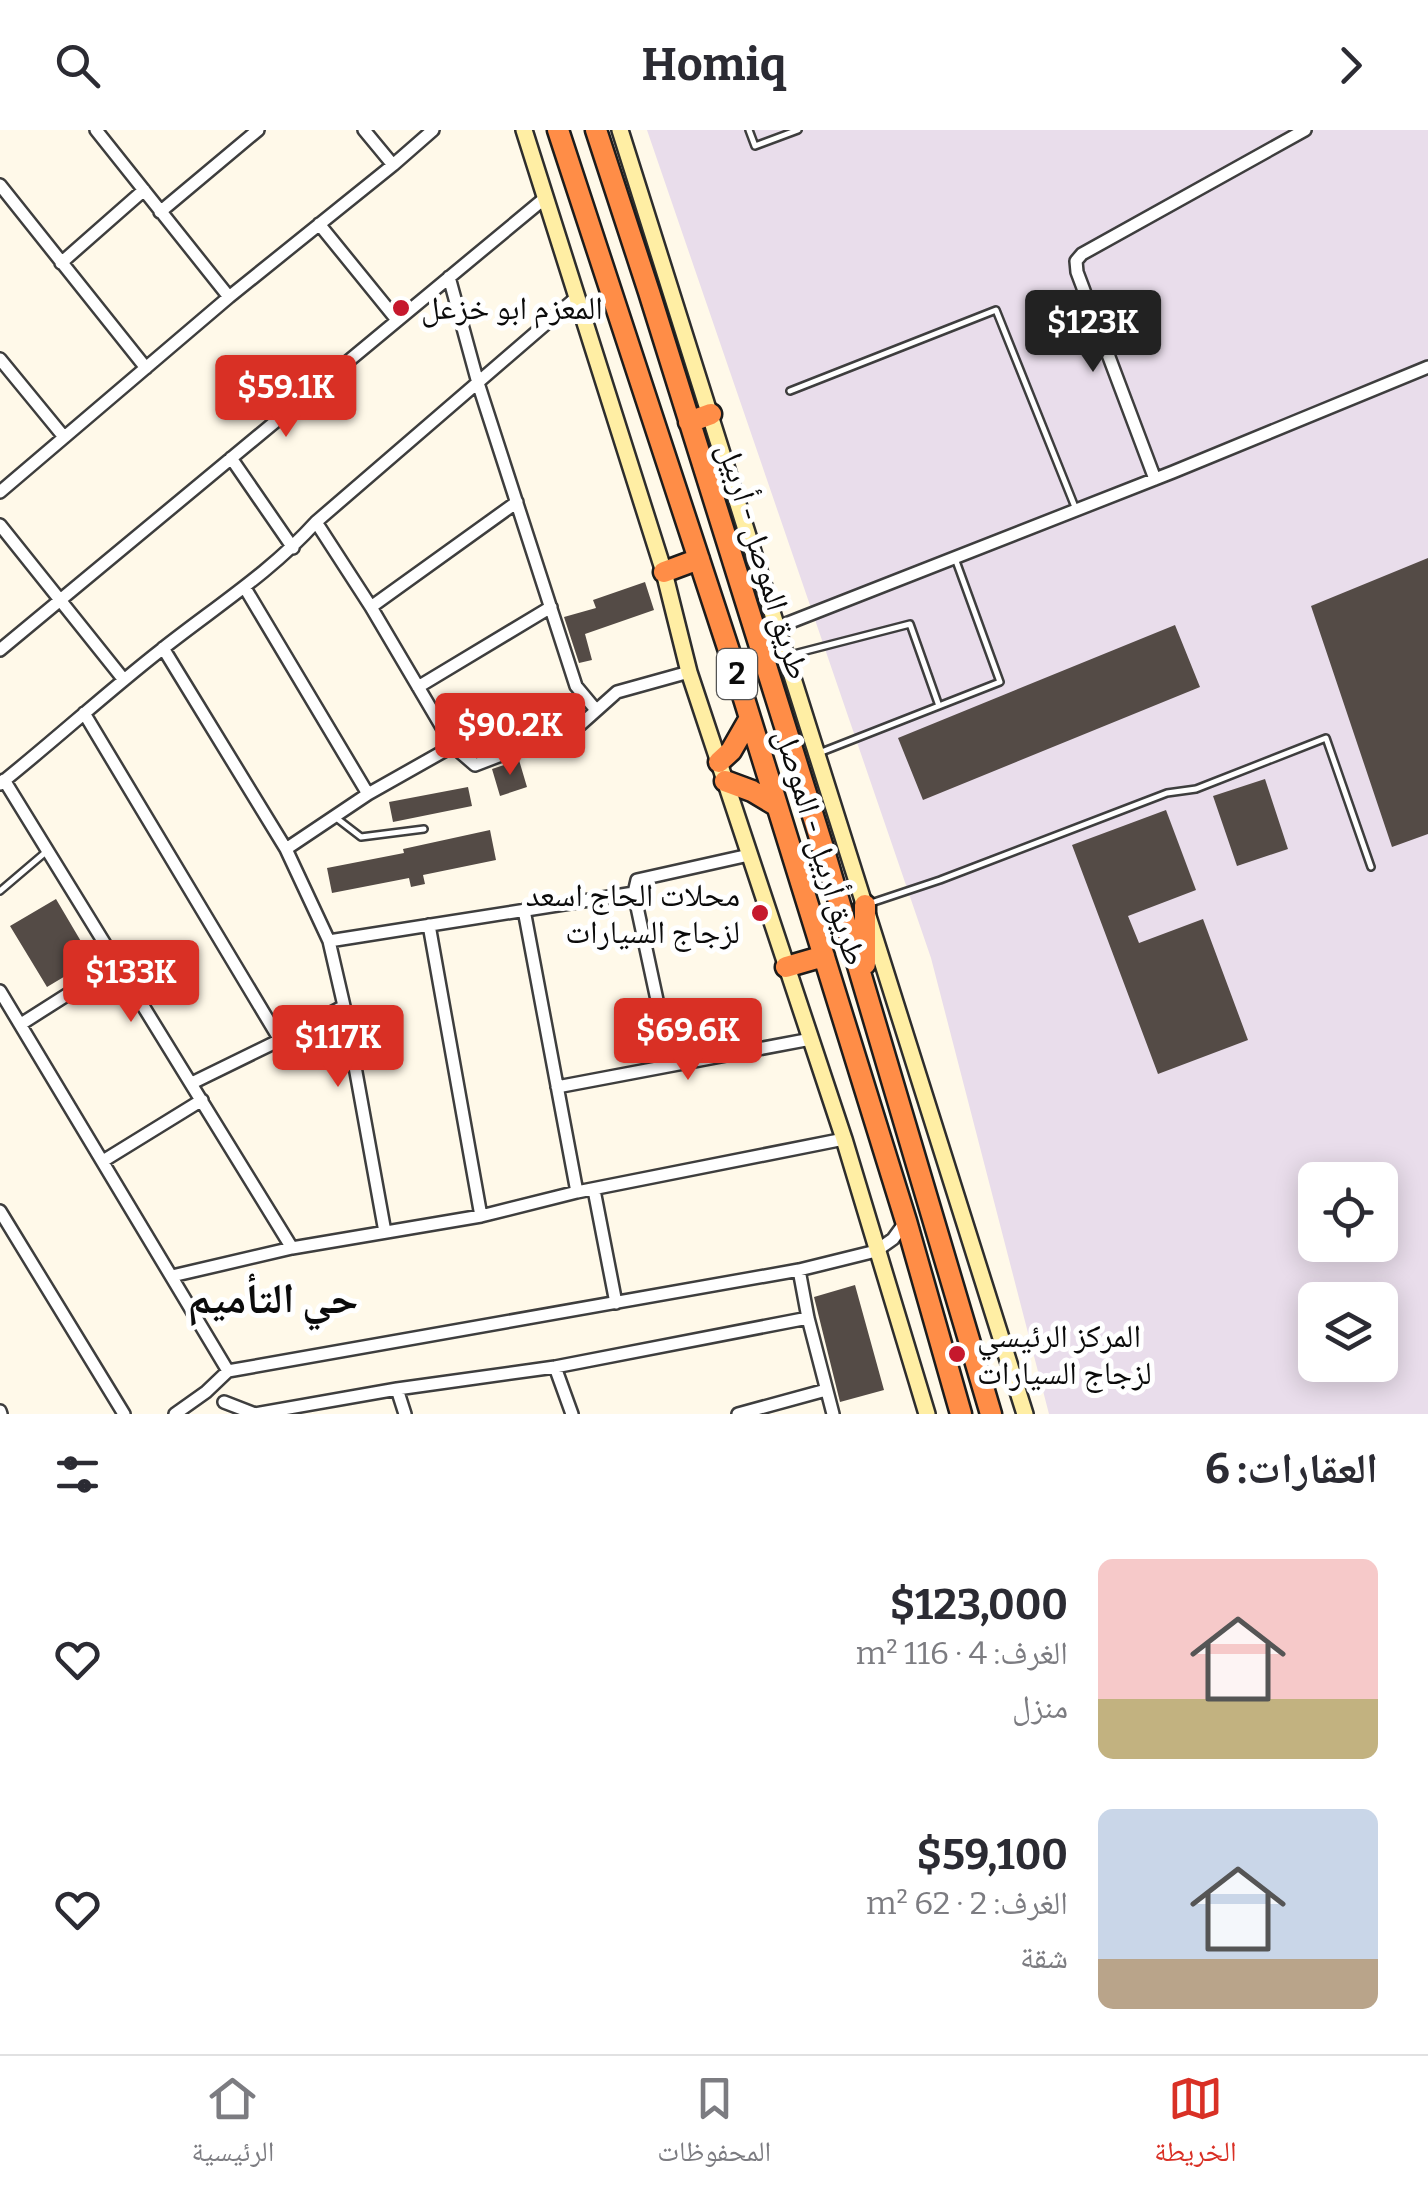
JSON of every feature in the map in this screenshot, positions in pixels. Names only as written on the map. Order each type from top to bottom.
[{"type":"highway","name":"طريق أربيل - الموصل","points":[[558,130],[750,718],[906,1222],[961,1414]]},
{"type":"highway","name":"طريق الموصل - أربيل","points":[[596,130],[865,986],[991,1414]]},
{"type":"highway","points":[[690,422],[710,414]]},
{"type":"highway","points":[[664,572],[699,558]]},
{"type":"highway","points":[[750,718],[722,772],[777,806]]},
{"type":"highway","points":[[865,905],[865,986]]},
{"type":"highway","points":[[786,967],[824,956]]},
{"type":"highway","points":[[906,1222],[930,1213]]},
{"type":"main road","points":[[524,130],[664,572],[689,672],[844,1139],[927,1414]]},
{"type":"main road","points":[[620,130],[1024,1414]]},
{"type":"street","points":[[96,130],[228,297]]},
{"type":"street","points":[[234,130],[244,142]]},
{"type":"street","points":[[160,212],[258,130]]},
{"type":"street","points":[[364,130],[393,165]]},
{"type":"street","points":[[0,492],[228,297],[433,130]]},
{"type":"street","points":[[1155,479],[1076,261],[1082,254],[1305,130]]},
{"type":"street","points":[[0,185],[146,368]]},
{"type":"street","points":[[61,263],[144,190]]},
{"type":"street","points":[[0,650],[546,198]]},
{"type":"street","points":[[319,224],[397,320]]},
{"type":"street","points":[[449,277],[478,383],[576,686],[596,710]]},
{"type":"street","points":[[292,1248],[2,782],[163,648],[293,548],[316,522],[577,296]]},
{"type":"street","points":[[0,359],[64,437]]},
{"type":"street","points":[[778,627],[1428,367]]},
{"type":"street","points":[[231,458],[293,548]]},
{"type":"street","points":[[371,607],[517,502]]},
{"type":"street","points":[[316,522],[452,746],[475,765],[580,725],[617,692],[689,672]]},
{"type":"street","points":[[0,525],[124,680]]},
{"type":"street","points":[[244,588],[368,794]]},
{"type":"street","points":[[418,686],[551,607]]},
{"type":"street","points":[[163,648],[286,849],[329,941],[385,1232]]},
{"type":"street","points":[[84,713],[280,1040]]},
{"type":"street","points":[[286,849],[368,794],[452,746]]},
{"type":"street","points":[[671,1065],[634,893],[637,880],[749,855]]},
{"type":"street","points":[[329,941],[634,893]]},
{"type":"street","points":[[524,910],[577,1192]]},
{"type":"street","points":[[429,925],[480,1216]]},
{"type":"street","points":[[21,1024],[117,963]]},
{"type":"street","points":[[0,991],[228,1370]]},
{"type":"street","points":[[192,1083],[344,1006]]},
{"type":"street","points":[[557,1087],[811,1039]]},
{"type":"street","points":[[104,1161],[202,1100]]},
{"type":"street","points":[[172,1276],[292,1248],[480,1216],[577,1192],[844,1139]]},
{"type":"street","points":[[594,1190],[616,1303]]},
{"type":"street","points":[[0,1211],[124,1414]]},
{"type":"street","points":[[175,1414],[228,1370],[799,1270],[876,1250],[893,1239],[906,1222]]},
{"type":"street","points":[[799,1270],[833,1414]]},
{"type":"street","points":[[206,1392],[226,1408],[255,1414],[555,1367],[808,1318]]},
{"type":"street","points":[[555,1367],[572,1414]]},
{"type":"street","points":[[397,1390],[405,1414]]},
{"type":"street","points":[[738,1414],[826,1390]]},
{"type":"lane","points":[[749,130],[754,146],[798,130]]},
{"type":"lane","points":[[790,391],[996,310],[1076,510]]},
{"type":"lane","points":[[818,754],[1000,682],[954,558]]},
{"type":"lane","points":[[786,656],[910,624],[939,706]]},
{"type":"lane","points":[[865,905],[1167,792],[1196,789],[1326,738],[1371,867]]},
{"type":"lane","points":[[334,816],[360,836],[424,829]]},
{"type":"lane","points":[[0,891],[48,851]]},
{"type":"shaded area","points":[[647,130],[1428,130],[1428,1414],[1049,1414],[931,958]]},
{"type":"building","points":[[1428,558],[1428,834],[1392,847],[1311,606]]},
{"type":"building","points":[[645,582],[654,610],[585,634],[592,660],[579,663],[564,617],[596,608],[593,600]]},
{"type":"building","points":[[1175,625],[1200,687],[923,800],[898,738]]},
{"type":"building","points":[[519,760],[527,787],[500,796],[492,769]]},
{"type":"building","points":[[1265,779],[1288,849],[1237,866],[1213,796]]},
{"type":"building","points":[[468,787],[472,806],[393,822],[389,802]]},
{"type":"building","points":[[1166,810],[1196,890],[1128,916],[1139,943],[1203,919],[1248,1040],[1158,1074],[1072,845]]},
{"type":"building","points":[[490,830],[496,860],[423,875],[425,884],[411,887],[409,878],[332,893],[327,868]]},
{"type":"building","points":[[56,899],[92,960],[47,987],[10,926]]},
{"type":"building","points":[[855,1285],[884,1390],[840,1402],[814,1297]]},
{"type":"place","name":"المعزم ابو خزعل","points":[[401,308]]},
{"type":"place","name":"محلات الحاج اسعد لزجاج السيارات","points":[[760,913]]},
{"type":"place","name":"المركز الرئيسي لزجاج السيارات","points":[[957,1354]]},
{"type":"district","name":"حي التأميم","points":[[273,1299]]}]
